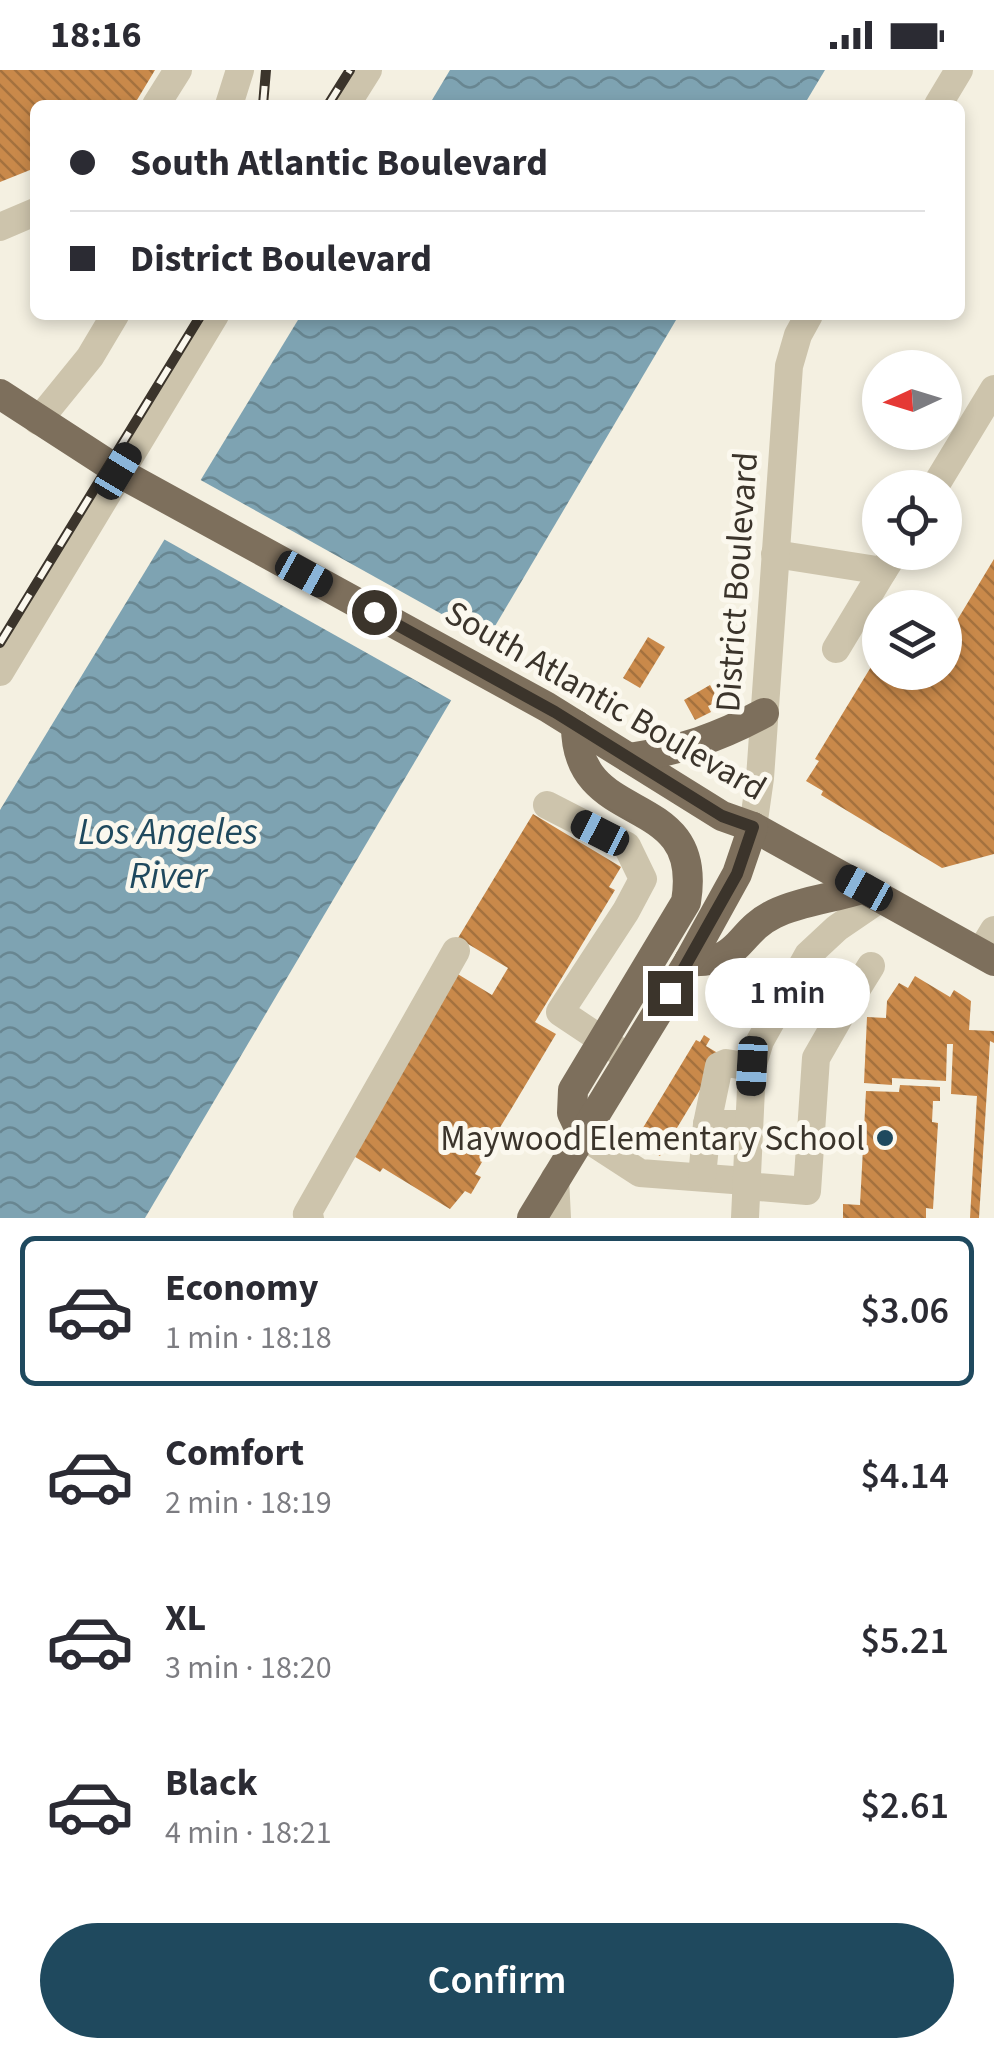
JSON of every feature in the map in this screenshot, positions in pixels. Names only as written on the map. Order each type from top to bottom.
[{"type":"main road","name":"South Atlantic Boulevard","points":[[0,394],[125,475],[547,707],[722,816],[753,827],[872,893],[984,948]]},
{"type":"main road","points":[[629,758],[674,751],[722,736],[764,713]]},
{"type":"main road","points":[[576,725],[576,743],[589,776],[601,788],[672,832],[681,844],[690,879],[686,902],[573,1090],[572,1113],[583,1136]]},
{"type":"main road","name":"District Boulevard","points":[[532,1218],[689,960],[737,874],[753,827]]},
{"type":"main road","points":[[689,960],[705,962],[729,955],[755,927],[776,913],[872,893]]},
{"type":"street","points":[[159,100],[178,70]]},
{"type":"street","points":[[230,100],[240,70]]},
{"type":"street","points":[[349,100],[368,70]]},
{"type":"street","points":[[941,100],[959,70]]},
{"type":"street","points":[[0,227],[30,214]]},
{"type":"street","points":[[38,421],[90,357],[111,320]]},
{"type":"street","points":[[0,672],[125,475],[212,320]]},
{"type":"street","name":"District Boulevard","points":[[753,827],[789,366],[806,320]]},
{"type":"street","points":[[945,470],[994,389]]},
{"type":"street","points":[[775,554],[862,560]]},
{"type":"street","points":[[836,649],[884,570]]},
{"type":"street","points":[[547,805],[627,846],[643,878],[560,1012],[630,1058]]},
{"type":"street","points":[[745,1218],[752,1066],[760,1042],[808,955],[872,893]]},
{"type":"street","points":[[310,1218],[307,1214],[456,950]]},
{"type":"street","points":[[583,1136],[640,1173],[807,1191],[816,1058],[871,966]]},
{"type":"street","points":[[792,984],[840,1016]]},
{"type":"street","points":[[702,1178],[707,1124],[719,1066],[752,1066]]},
{"type":"street","points":[[707,1124],[749,1124]]},
{"type":"street","points":[[555,1178],[557,1218]]},
{"type":"water","points":[[450,70],[825,70],[807,100],[432,100]]},
{"type":"water","name":"Los Angeles River","points":[[298,320],[676,320],[145,1218],[0,1218],[0,810]]},
{"type":"pier","points":[[197,478],[492,642],[456,703],[160,537]]},
{"type":"building","points":[[0,70],[155,70],[137,100],[30,100],[30,170],[0,182]]},
{"type":"building","points":[[994,559],[994,854],[942,868],[821,795],[823,791],[806,781],[862,682],[862,690],[962,690],[962,612]]},
{"type":"building","points":[[648,637],[665,647],[640,688],[623,678]]},
{"type":"building","points":[[710,685],[719,701],[708,706],[711,712],[695,720],[684,700]]},
{"type":"building","points":[[533,814],[621,867],[609,887],[615,890],[535,1022],[556,1034],[480,1161],[475,1174],[481,1177],[471,1194],[465,1191],[450,1209],[383,1168],[380,1172],[347,1152],[456,973],[492,995],[508,968],[458,938]]},
{"type":"building","points":[[915,976],[950,997],[954,990],[971,1001],[969,1030],[994,1031],[994,1043],[990,1041],[979,1218],[970,1218],[977,1096],[951,1094],[953,1044],[947,1044],[946,1081],[892,1078],[892,1085],[864,1083],[867,1017],[886,1018],[887,1001],[899,983],[908,988]]},
{"type":"building","points":[[704,1035],[710,1039],[706,1046],[721,1055],[660,1156],[635,1141],[696,1040],[700,1042]]},
{"type":"building","points":[[900,1085],[940,1087],[940,1101],[933,1101],[932,1122],[938,1123],[933,1209],[926,1208],[926,1218],[843,1218],[843,1204],[860,1205],[866,1091],[899,1092]]},
{"type":"railway","points":[[263,100],[266,70]]},
{"type":"railway","points":[[331,100],[350,70]]},
{"type":"railway","points":[[0,643],[198,320]]},
{"type":"place","name":"Maywood Elementary School","points":[[885,1138]]},
{"type":"route","points":[[374,612],[555,712],[722,816],[753,827],[737,874],[670,993]]}]
